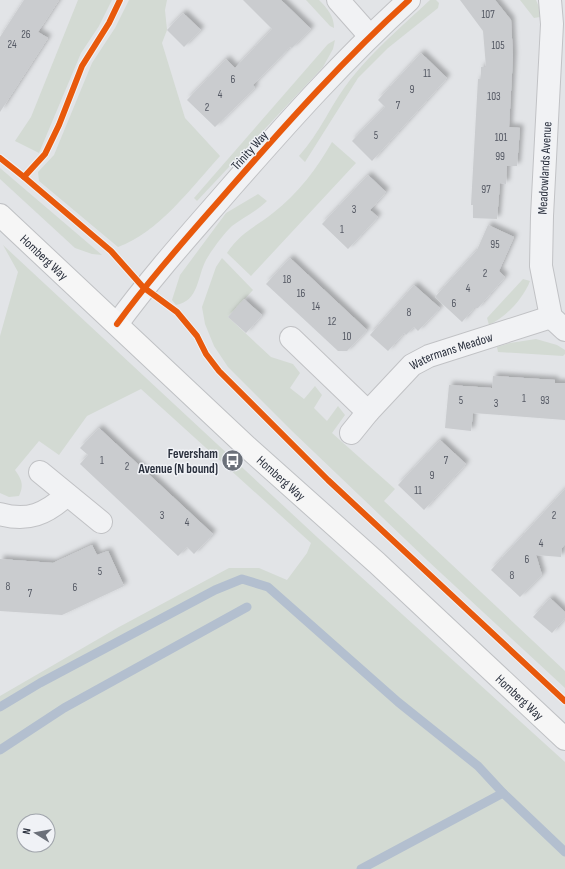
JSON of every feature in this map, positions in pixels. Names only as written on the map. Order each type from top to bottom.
[{"type":"main road","name":"Homberg Way","points":[[0,215],[247,447],[382,568],[565,739]]},
{"type":"street","points":[[338,0],[370,36]]},
{"type":"street","name":"Trinity Way","points":[[117,324],[154,276],[262,152],[370,36],[409,0]]},
{"type":"street","name":"Meadowlands Avenue","points":[[550,0],[552,24],[542,216],[541,266],[558,323]]},
{"type":"street","name":"Watermans Meadow","points":[[351,433],[368,412],[412,365],[429,356],[558,323]]},
{"type":"street","points":[[291,338],[368,412]]},
{"type":"street","points":[[40,472],[66,495],[101,522]]},
{"type":"street","points":[[0,514],[12,518],[37,516],[53,507],[66,495]]},
{"type":"shaded area","points":[[78,0],[112,0],[99,26],[81,53],[39,153],[15,141],[31,117]]},
{"type":"shaded area","points":[[129,0],[167,0],[165,10],[167,30],[162,43],[185,118],[220,156],[174,208],[147,231],[118,247],[39,181],[38,172],[54,155],[92,63],[115,28]]},
{"type":"shaded area","points":[[306,0],[319,0],[331,16],[334,28],[330,26]]},
{"type":"shaded area","points":[[430,0],[436,0],[439,3],[438,8],[388,48],[358,78],[305,162],[299,156],[313,138],[343,89],[378,49]]},
{"type":"shaded area","points":[[520,0],[536,0],[539,7],[540,17],[534,18]]},
{"type":"shaded area","points":[[335,40],[333,49],[323,67],[197,201],[194,198],[328,44]]},
{"type":"shaded area","points":[[332,142],[356,163],[251,276],[227,253],[237,240],[291,198],[313,171]]},
{"type":"shaded area","points":[[0,168],[102,255],[92,254],[75,248],[0,179]]},
{"type":"shaded area","points":[[258,194],[267,201],[232,226],[206,260],[196,287],[189,299],[184,303],[176,305],[172,300],[180,275],[226,213]]},
{"type":"shaded area","points":[[3,245],[317,537],[565,762],[565,869],[0,869],[0,696],[119,627],[229,568],[259,568],[287,580],[307,553],[311,543],[141,389],[87,416],[59,455],[39,441],[15,470],[22,483],[19,496],[9,497],[0,493],[0,336],[18,272]]},
{"type":"shaded area","points":[[222,258],[253,290],[228,317],[271,357],[293,364],[300,373],[290,388],[304,399],[315,386],[322,395],[314,408],[327,421],[338,406],[345,415],[332,433],[395,489],[384,501],[565,671],[565,688],[428,561],[292,431],[228,367],[214,346],[205,324],[202,307],[216,267]]},
{"type":"shaded area","points":[[523,279],[530,281],[518,301],[502,317],[489,325],[487,318]]},
{"type":"shaded area","points":[[536,339],[557,345],[565,350],[565,354],[563,356],[498,352],[497,347],[510,343]]},
{"type":"building","points":[[24,0],[59,0],[38,32],[48,38],[0,112],[0,37]]},
{"type":"building","points":[[243,0],[281,0],[311,29],[292,48],[290,47],[253,85],[255,88],[215,127],[187,100],[226,59],[235,68],[272,29]]},
{"type":"building","points":[[460,0],[495,0],[511,20],[513,56],[509,127],[520,128],[517,166],[507,166],[506,184],[500,183],[497,219],[473,218],[473,205],[471,205],[478,79],[481,79],[481,67],[486,67],[483,31]]},
{"type":"building","points":[[183,13],[201,30],[184,47],[167,30]]},
{"type":"building","points":[[421,53],[447,78],[372,161],[352,141],[385,107],[378,100]]},
{"type":"building","points":[[368,175],[386,192],[370,210],[378,217],[348,249],[322,224]]},
{"type":"building","points":[[488,225],[514,237],[499,271],[505,277],[478,308],[474,308],[462,322],[435,297],[477,250]]},
{"type":"building","points":[[290,258],[367,330],[347,351],[338,351],[266,284]]},
{"type":"building","points":[[414,285],[440,308],[418,331],[414,327],[406,335],[404,333],[388,351],[370,335]]},
{"type":"building","points":[[244,299],[262,315],[246,333],[228,317]]},
{"type":"building","points":[[493,376],[555,380],[555,383],[565,383],[565,420],[473,413],[471,431],[445,428],[449,385],[492,388]]},
{"type":"building","points":[[99,428],[213,534],[194,554],[187,547],[178,556],[80,464],[88,455],[80,448]]},
{"type":"building","points":[[440,440],[466,464],[424,510],[398,485]]},
{"type":"building","points":[[565,489],[565,544],[562,548],[561,557],[536,555],[542,575],[520,597],[491,570]]},
{"type":"building","points":[[92,545],[97,555],[108,551],[124,586],[62,615],[0,611],[0,559],[53,563]]},
{"type":"building","points":[[550,598],[565,612],[565,618],[552,633],[533,617]]},
{"type":"waterway","points":[[0,707],[40,683],[215,590],[242,579],[268,587],[398,702],[478,766],[503,793],[565,852]]},
{"type":"waterway","points":[[0,750],[64,708],[247,607]]},
{"type":"waterway","points":[[361,869],[503,793]]},
{"type":"cycle path","points":[[0,158],[24,177],[45,154],[59,125],[82,66],[109,23],[120,0]]},
{"type":"cycle path","points":[[117,324],[172,254],[317,91],[385,22],[409,0]]},
{"type":"cycle path","points":[[24,177],[111,251],[143,287],[177,312],[197,336],[206,354],[219,371],[328,480],[565,701]]},
{"type":"place","name":"Feversham Avenue (N bound)","points":[[233,460]]}]
